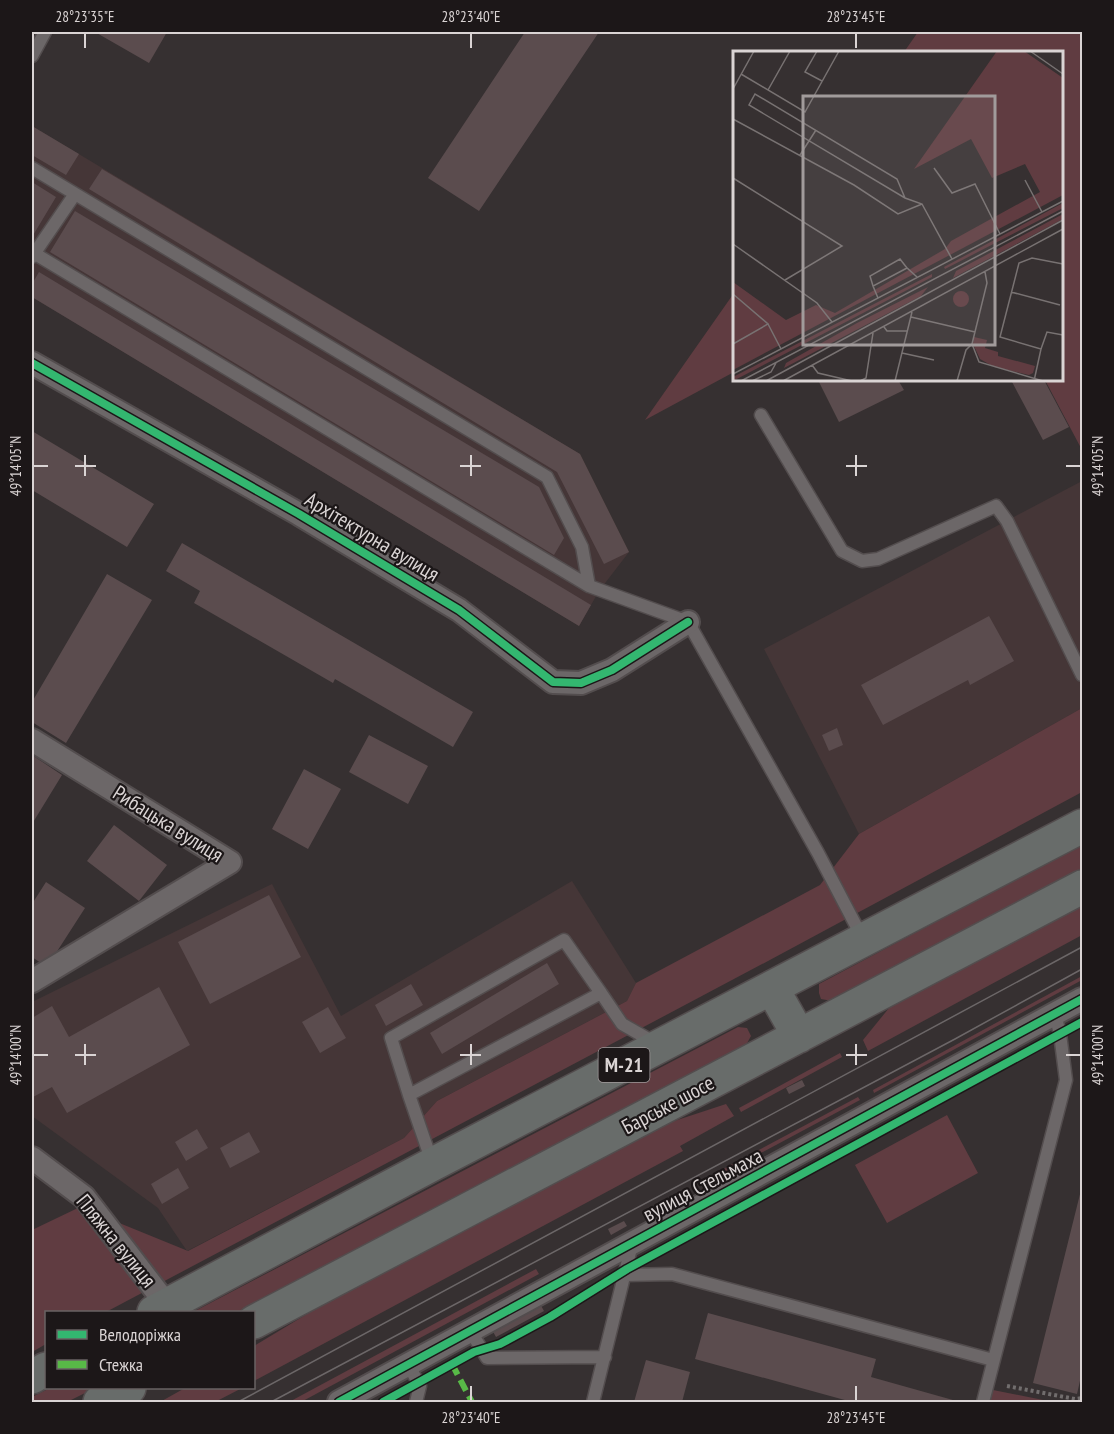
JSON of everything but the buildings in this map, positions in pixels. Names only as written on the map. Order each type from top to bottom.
[{"type":"highway","name":"М-21","points":[[161,1309],[433,1164],[1083,826]]},
{"type":"highway","name":"Барське шосе","points":[[255,1321],[1083,887]]},
{"type":"highway","points":[[772,988],[799,1036]]},
{"type":"highway","points":[[100,1402],[127,1389]]},
{"type":"street","name":"Архітектурна вулиця","points":[[32,363],[299,514],[459,610],[552,682],[581,682],[612,670],[688,622]]},
{"type":"street","name":"Рибацька вулиця","points":[[32,740],[230,862],[32,981]]},
{"type":"street","name":"вулиця Стельмаха","points":[[339,1402],[1083,999]]},
{"type":"street","name":"Пляжна вулиця","points":[[32,1158],[84,1197],[161,1309]]},
{"type":"lane","points":[[32,56],[45,32]]},
{"type":"lane","points":[[32,168],[547,477],[582,547],[590,586]]},
{"type":"lane","points":[[75,194],[32,254],[590,586],[688,622],[864,939]]},
{"type":"lane","points":[[761,416],[842,551],[862,561],[878,559],[996,506],[1007,521],[1083,675]]},
{"type":"lane","points":[[433,1164],[391,1038],[564,940],[622,1024],[660,1046]]},
{"type":"lane","points":[[409,1095],[601,993]]},
{"type":"lane","points":[[983,1402],[1066,1080],[1055,1014]]},
{"type":"lane","points":[[593,1402],[633,1244]]},
{"type":"lane","points":[[625,1275],[672,1274],[993,1360]]},
{"type":"lane","points":[[471,1332],[487,1358],[605,1357]]},
{"type":"lane","points":[[409,1366],[420,1386],[416,1402]]},
{"type":"path","points":[[988,1382],[1075,1399],[1083,1398]]},
{"type":"shaded area","points":[[918,32],[1082,32],[1082,450],[1046,381],[1063,381],[1063,51],[905,51]]},
{"type":"shaded area","points":[[32,126],[580,454],[629,552],[599,591],[579,626],[32,297]]},
{"type":"shaded area","points":[[733,294],[733,373],[645,420]]},
{"type":"shaded area","points":[[1082,481],[1082,708],[859,834],[764,649]]},
{"type":"shaded area","points":[[1082,708],[1082,792],[108,1311],[45,1311],[45,1345],[32,1352],[32,1230],[80,1207],[188,1251],[404,1138],[437,1101],[627,1001],[636,983],[820,885],[859,834]]},
{"type":"shaded area","points":[[1082,844],[1082,870],[832,1001],[821,999],[819,984]]},
{"type":"shaded area","points":[[572,881],[636,983],[627,1001],[437,1101],[404,1138],[187,1251],[158,1208],[32,1116],[32,1002],[272,884],[341,1016]]},
{"type":"shaded area","points":[[1082,904],[1082,935],[868,1051],[863,1040],[889,1008]]},
{"type":"shaded area","points":[[1082,976],[1082,980],[874,1093],[873,1090]]},
{"type":"shaded area","points":[[738,1027],[747,1028],[751,1036],[746,1045],[240,1311],[195,1311]]},
{"type":"shaded area","points":[[840,1053],[842,1057],[741,1112],[739,1108]]},
{"type":"shaded area","points":[[858,1097],[860,1100],[716,1177],[714,1174]]},
{"type":"shaded area","points":[[726,1104],[734,1116],[680,1146],[683,1151],[255,1380],[255,1345],[312,1311],[659,1126]]},
{"type":"shaded area","points":[[947,1115],[978,1173],[887,1223],[855,1165]]},
{"type":"shaded area","points":[[536,1269],[539,1274],[301,1402],[289,1402]]},
{"type":"shaded area","points":[[48,1389],[93,1389],[67,1402],[32,1402],[32,1397]]},
{"type":"shaded area","points":[[183,1389],[240,1389],[215,1402],[160,1402]]},
{"type":"shaded area","points":[[993,1390],[1053,1402],[990,1402]]},
{"type":"tram line","points":[[238,1402],[1082,947]]},
{"type":"tram line","points":[[271,1402],[955,1039],[1082,969]]},
{"type":"marked path","points":[[452,1364],[472,1402]]},
{"type":"cycle path","points":[[32,363],[299,514],[459,610],[553,682],[581,683],[612,670],[688,622]]},
{"type":"cycle path","points":[[339,1402],[1082,999]]},
{"type":"cycle path","points":[[383,1402],[474,1352],[500,1344],[550,1317],[627,1269],[1082,1022]]}]
